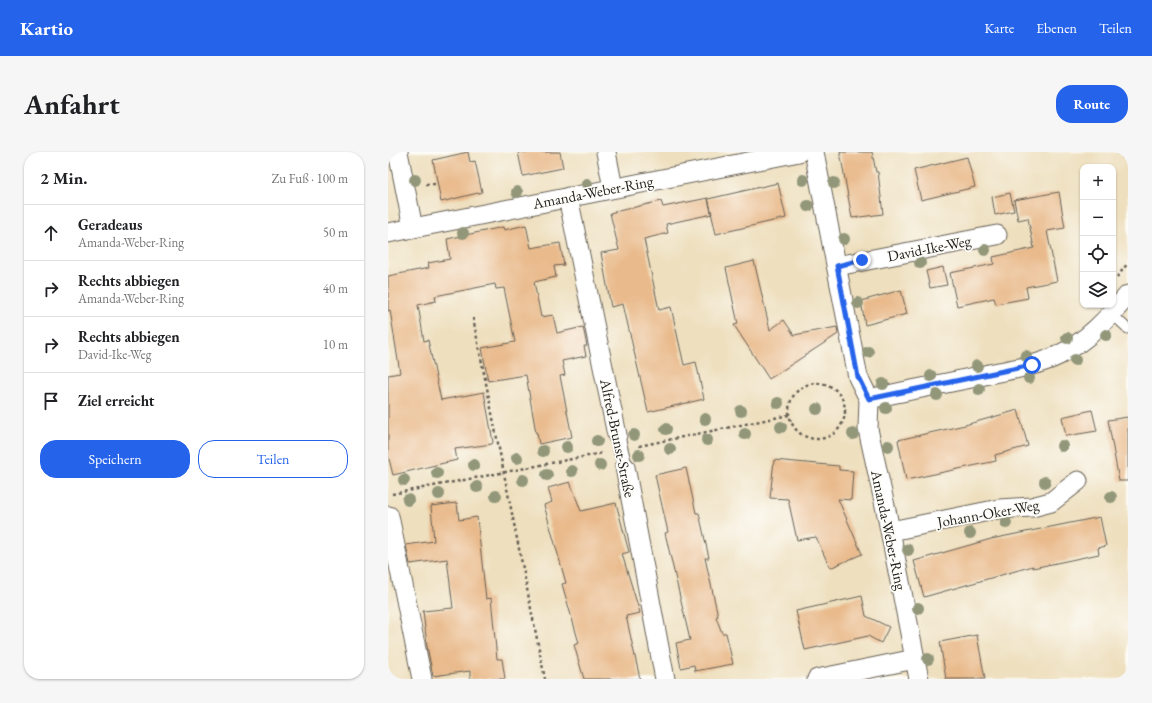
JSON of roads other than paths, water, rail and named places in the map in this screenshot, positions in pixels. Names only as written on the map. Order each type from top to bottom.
[{"type":"street","points":[[398,152],[413,228]]},
{"type":"street","points":[[606,152],[613,188]]},
{"type":"street","name":"Amanda-Weber-Ring","points":[[388,233],[799,152]]},
{"type":"street","name":"Amanda-Weber-Ring","points":[[814,152],[858,377],[869,399],[868,429],[919,679]]},
{"type":"street","name":"Alfred-Brunst-Straße","points":[[568,197],[625,468],[665,679]]},
{"type":"street","name":"David-Ike-Weg","points":[[837,266],[997,235]]},
{"type":"street","points":[[869,399],[1046,361],[1072,348],[1112,314],[1128,295]]},
{"type":"street","name":"Johann-Oker-Weg","points":[[890,531],[999,509],[1032,507],[1051,502],[1078,481]]},
{"type":"street","points":[[388,514],[422,679]]},
{"type":"street","points":[[817,679],[915,660]]},
{"type":"lane","points":[[1112,314],[1128,329]]}]
